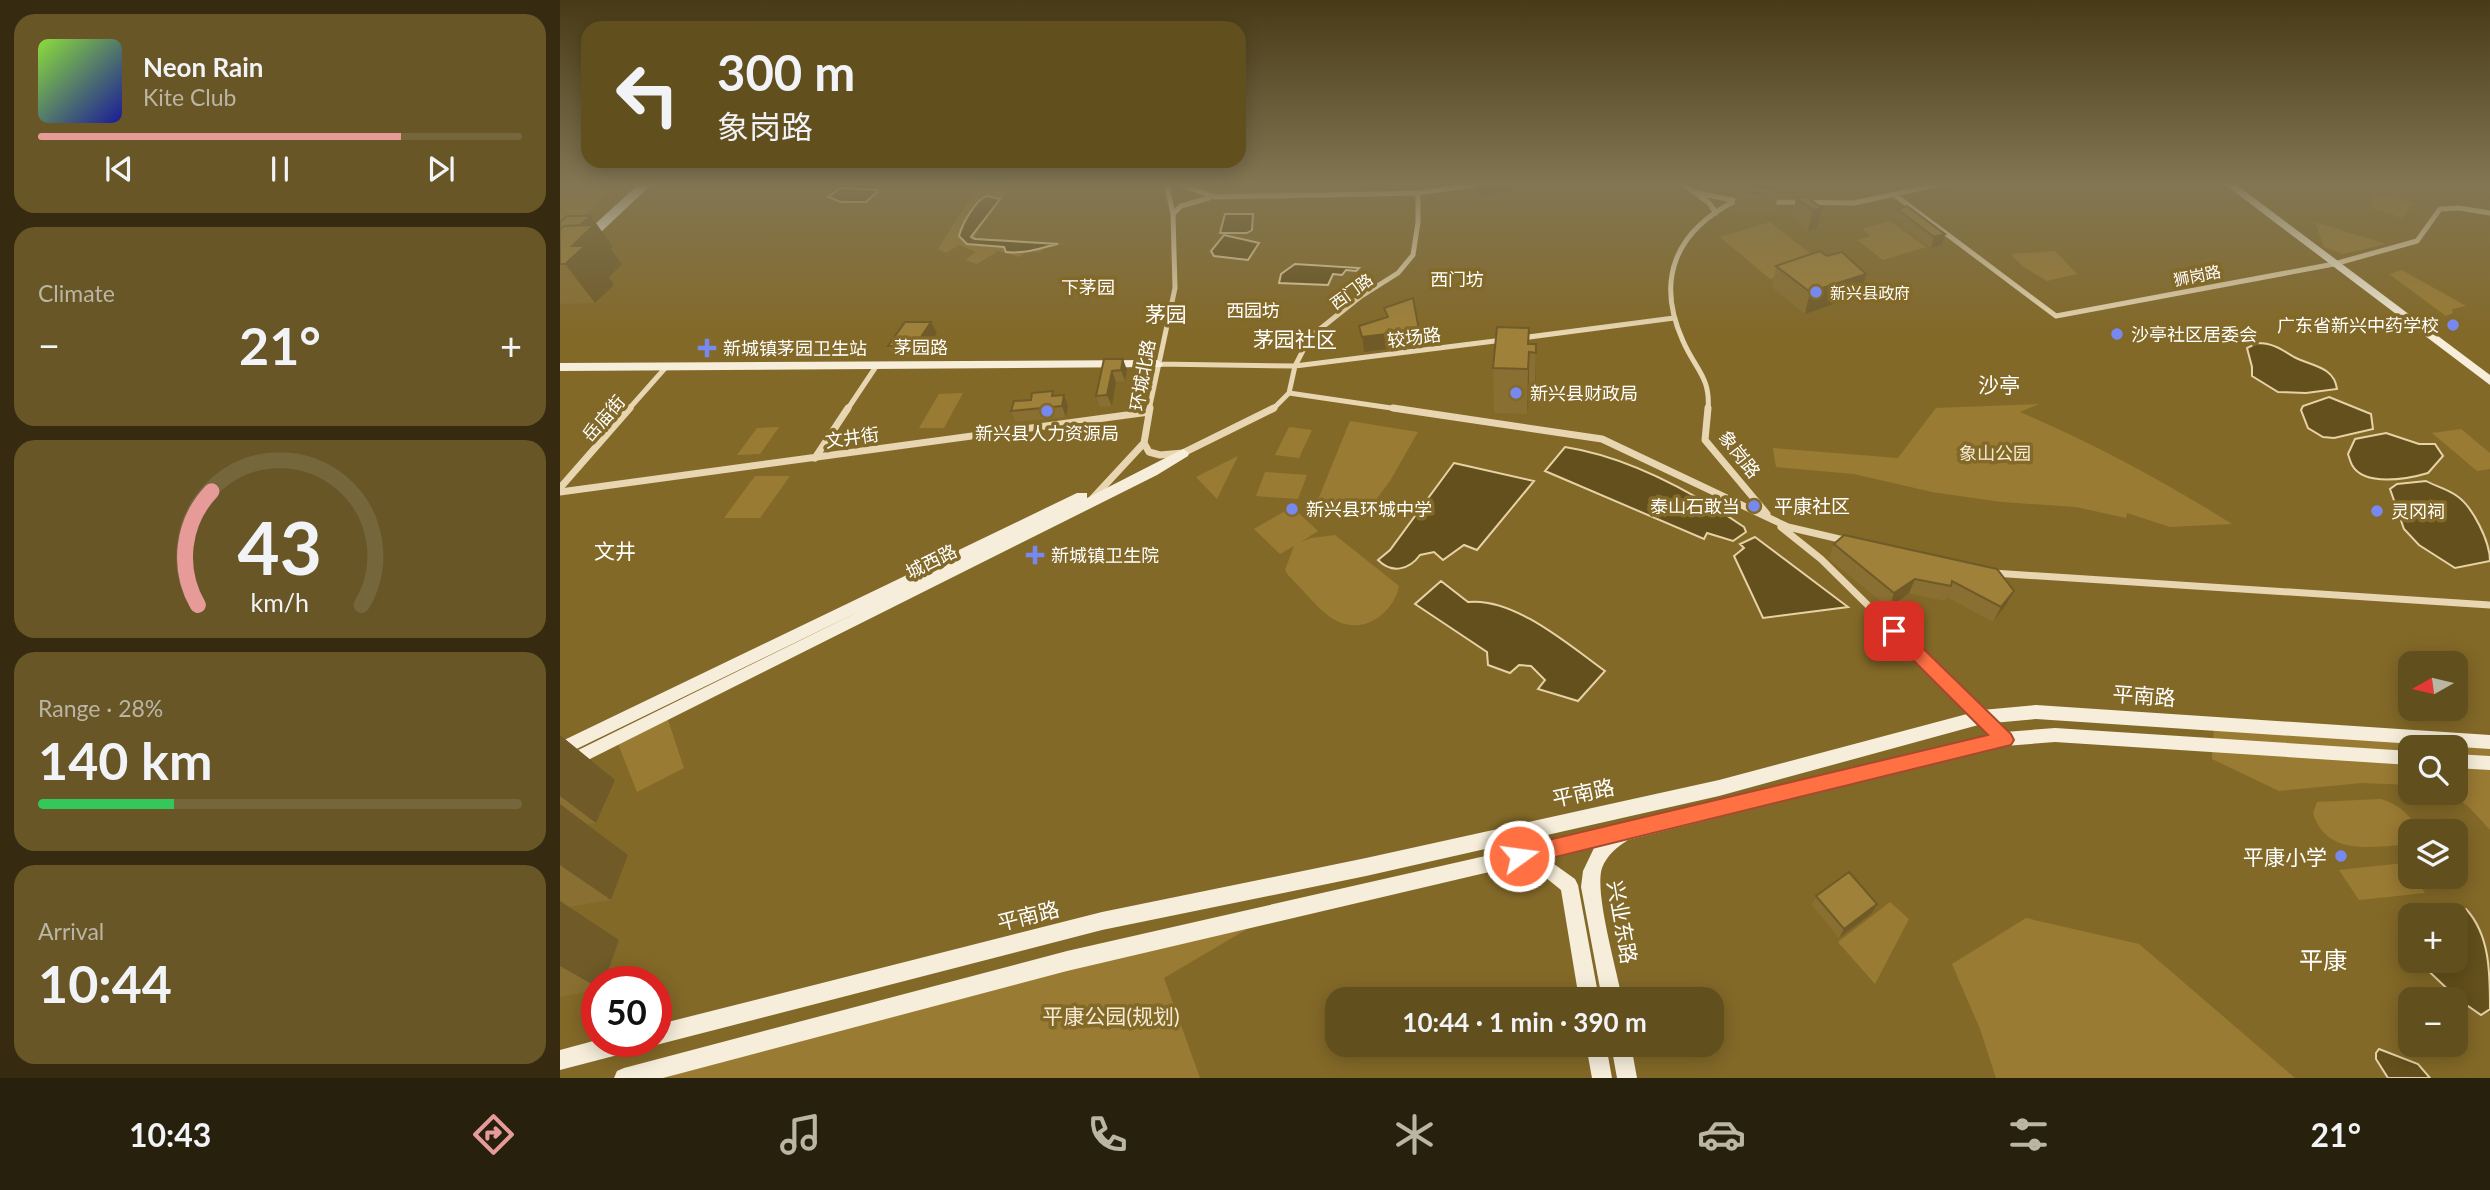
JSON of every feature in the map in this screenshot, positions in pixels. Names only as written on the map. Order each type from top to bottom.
[{"type":"highway","points":[[560,254],[582,233]]},
{"type":"highway","points":[[560,262],[592,233]]},
{"type":"main road","points":[[2294,233],[2490,381]]},
{"type":"main road","name":"茅园路","points":[[560,366],[1157,364]]},
{"type":"main road","points":[[560,750],[1099,488],[1183,453]]},
{"type":"main road","name":"城西路","points":[[560,767],[1152,472],[1183,453]]},
{"type":"main road","name":"平南路","points":[[672,1031],[1102,921],[1366,867],[1719,788],[1982,718],[2036,712],[2490,743]]},
{"type":"main road","points":[[624,1078],[1067,961],[1630,829],[1718,811],[2005,740],[2055,735],[2398,757]]},
{"type":"main road","points":[[2468,762],[2490,763]]},
{"type":"main road","name":"兴业东路","points":[[1610,987],[1590,887],[1590,871],[1610,841],[1630,829]]},
{"type":"main road","points":[[1519,856],[1546,867],[1569,885],[1587,987]]},
{"type":"main road","points":[[560,1060],[581,1055]]},
{"type":"main road","points":[[1598,1057],[1602,1078]]},
{"type":"main road","points":[[1623,1057],[1627,1078]]},
{"type":"street","name":"环城北路","points":[[1144,443],[1157,364],[1175,288],[1173,233]]},
{"type":"street","name":"西门路","points":[[1295,366],[1310,337],[1360,297],[1398,274],[1412,255],[1416,233]]},
{"type":"street","name":"象岗路","points":[[1693,233],[1682,243],[1676,254],[1671,283],[1674,318],[1683,342],[1710,390],[1705,440],[1770,518],[1821,559],[2005,740]]},
{"type":"street","name":"狮岗路","points":[[1947,233],[2056,316],[2334,264],[2417,241],[2423,233]]},
{"type":"street","name":"较场路","points":[[1157,364],[1295,366],[1674,318]]},
{"type":"street","points":[[815,458],[877,365]]},
{"type":"street","name":"岳庙街","points":[[560,490],[667,366]]},
{"type":"street","points":[[1295,366],[1289,393],[1602,439],[1788,527],[1853,542]]},
{"type":"street","name":"城西路","points":[[1183,453],[1270,412],[1289,393]]},
{"type":"street","name":"文井街","points":[[560,490],[1149,412]]},
{"type":"street","points":[[1083,506],[1144,443],[1149,452],[1160,455],[1183,453]]},
{"type":"street","points":[[1982,573],[2490,605]]},
{"type":"green space","points":[[948,233],[977,233],[975,238],[1064,243],[1044,248],[1040,252],[1027,251],[1019,257],[998,251],[977,264],[965,260],[976,252],[959,245],[946,253],[938,249]]},
{"type":"green space","points":[[1732,233],[1784,233],[1821,262],[1770,279],[1720,237]]},
{"type":"green space","points":[[1868,233],[1907,233],[1926,247],[1883,260],[1857,240],[1871,236]]},
{"type":"green space","points":[[2319,233],[2351,233],[2386,244],[2343,254],[2324,247]]},
{"type":"green space","points":[[2055,251],[2077,274],[2047,281],[2022,266],[2011,254]]},
{"type":"green space","points":[[2402,270],[2466,306],[2452,309],[2453,313],[2446,316],[2389,274]]},
{"type":"green space","points":[[963,393],[944,428],[919,428],[939,394]]},
{"type":"green space","name":"象山公园","points":[[2039,404],[2020,412],[2128,464],[2232,524],[2170,527],[2127,513],[2126,518],[2076,507],[2001,502],[1932,492],[1854,474],[1776,467],[1773,448],[1898,458],[1936,408]]},
{"type":"green space","points":[[1350,421],[1418,432],[1390,481],[1365,514],[1317,502]]},
{"type":"green space","points":[[779,427],[760,454],[737,455],[757,428]]},
{"type":"green space","points":[[1289,427],[1312,430],[1299,458],[1275,455]]},
{"type":"green space","points":[[2461,429],[2490,453],[2490,469],[2477,471],[2432,433]]},
{"type":"green space","points":[[1238,456],[1217,499],[1196,477]]},
{"type":"green space","points":[[1265,472],[1307,475],[1298,499],[1256,496]]},
{"type":"green space","points":[[755,476],[790,476],[760,518],[724,518]]},
{"type":"green space","points":[[1292,507],[1318,531],[1301,542],[1335,535],[1399,586],[1385,612],[1368,623],[1347,625],[1330,617],[1288,575],[1285,570],[1294,546],[1280,554],[1254,529]]},
{"type":"green space","points":[[666,714],[684,768],[637,792],[616,739]]},
{"type":"green space","points":[[2214,724],[2398,736],[2398,784],[2362,783],[2279,791],[2212,759]]},
{"type":"green space","points":[[2468,741],[2490,742],[2490,830],[2466,805]]},
{"type":"green space","points":[[2380,799],[2398,807],[2411,819],[2398,819],[2398,845],[2353,846],[2329,837],[2319,827],[2313,813],[2317,802]]},
{"type":"green space","points":[[2398,864],[2398,889],[2422,889],[2425,893],[2359,900],[2339,870]]},
{"type":"green space","points":[[1890,902],[1909,919],[1875,984],[1838,942]]},
{"type":"green space","name":"平康公园(规划)","points":[[1276,912],[1164,978],[1200,1078],[624,1078]]},
{"type":"green space","points":[[2026,918],[2139,944],[2295,1078],[1996,1078],[1980,1029],[1952,964]]},
{"type":"shaded area","points":[[960,233],[974,233],[971,237],[975,239],[1058,244],[1006,252],[1004,247],[967,244],[959,236]]},
{"type":"shaded area","points":[[1224,235],[1259,243],[1248,260],[1214,256],[1211,251]]},
{"type":"shaded area","points":[[1295,264],[1359,268],[1356,271],[1346,270],[1342,275],[1333,274],[1328,285],[1279,283],[1281,274]]},
{"type":"shaded area","points":[[2257,343],[2272,345],[2327,371],[2335,381],[2337,389],[2306,393],[2278,392],[2252,376],[2247,348]]},
{"type":"shaded area","points":[[2329,397],[2371,414],[2373,429],[2334,438],[2323,437],[2308,428],[2301,410],[2303,406]]},
{"type":"shaded area","points":[[2386,433],[2419,444],[2435,444],[2443,456],[2428,473],[2409,477],[2376,479],[2358,472],[2348,454],[2355,439]]},
{"type":"shaded area","points":[[1565,447],[1613,459],[1659,477],[1724,514],[1744,527],[1746,532],[1733,541],[1707,533],[1704,539],[1545,471]]},
{"type":"shaded area","points":[[1454,463],[1534,481],[1477,550],[1464,545],[1443,560],[1434,552],[1420,555],[1406,567],[1395,569],[1383,564],[1378,560],[1390,550]]},
{"type":"shaded area","points":[[2426,481],[2453,494],[2469,508],[2484,535],[2490,561],[2455,568],[2419,545],[2404,529],[2390,489],[2397,484]]},
{"type":"shaded area","points":[[1755,537],[1848,607],[1763,618],[1734,556],[1744,548],[1740,544]]},
{"type":"shaded area","points":[[1441,581],[1468,602],[1486,602],[1522,615],[1558,636],[1605,671],[1578,701],[1538,689],[1545,680],[1531,666],[1519,665],[1510,673],[1488,665],[1487,652],[1415,604]]},
{"type":"shaded area","points":[[2468,912],[2480,931],[2487,955],[2490,1009],[2481,1015],[2468,1006],[2468,987],[2445,987],[2431,973],[2468,973]]},
{"type":"shaded area","points":[[2379,1049],[2418,1064],[2430,1078],[2388,1078],[2376,1059]]},
{"type":"building","points":[[560,233],[585,233],[572,246],[585,246],[565,264],[560,264]]},
{"type":"building","points":[[1929,233],[1945,234],[1934,237]]},
{"type":"building","points":[[1820,251],[1827,256],[1842,252],[1866,274],[1810,292],[1776,266]]},
{"type":"building","points":[[1413,298],[1419,330],[1362,337],[1359,326],[1388,317],[1384,308]]},
{"type":"building","points":[[905,322],[931,322],[915,346],[888,346]]},
{"type":"building","points":[[1497,327],[1529,328],[1528,344],[1536,344],[1536,353],[1529,352],[1528,369],[1493,368]]},
{"type":"building","points":[[1104,359],[1123,359],[1121,370],[1112,371],[1107,395],[1096,396]]},
{"type":"building","points":[[1053,391],[1052,396],[1064,395],[1062,406],[1011,411],[1014,401],[1031,400],[1032,393]]},
{"type":"building","points":[[1844,535],[1997,569],[2014,591],[2001,607],[1952,581],[1951,586],[1915,579],[1894,593],[1834,544]]},
{"type":"building","points":[[1849,872],[1877,904],[1844,929],[1816,896]]},
{"type":"place","name":"新兴县政府","points":[[1816,292]]},
{"type":"place","name":"广东省新兴中药学校","points":[[2453,325]]},
{"type":"place","name":"沙亭社区居委会","points":[[2117,334]]},
{"type":"place","name":"新城镇茅园卫生站","points":[[707,348]]},
{"type":"place","name":"新兴县财政局","points":[[1516,393]]},
{"type":"place","name":"新兴县人力资源局","points":[[1047,411]]},
{"type":"place","name":"泰山石敢当","points":[[1754,506]]},
{"type":"place","name":"新兴县环城中学","points":[[1292,509]]},
{"type":"place","name":"灵冈祠","points":[[2377,511]]},
{"type":"place","name":"新城镇卫生院","points":[[1035,555]]},
{"type":"place","name":"平康小学","points":[[2341,856]]},
{"type":"district","name":"西门坊","points":[[1457,279]]},
{"type":"district","name":"下茅园","points":[[1088,287]]},
{"type":"district","name":"西园坊","points":[[1253,310]]},
{"type":"district","name":"茅园","points":[[1166,313]]},
{"type":"district","name":"茅园社区","points":[[1295,338]]},
{"type":"district","name":"沙亭","points":[[1999,384]]},
{"type":"district","name":"平康社区","points":[[1812,505]]},
{"type":"district","name":"文井","points":[[615,550]]},
{"type":"district","name":"平康","points":[[2323,959]]},
{"type":"route","points":[[1519,856],[1718,811],[2005,740],[1894,631]]}]
